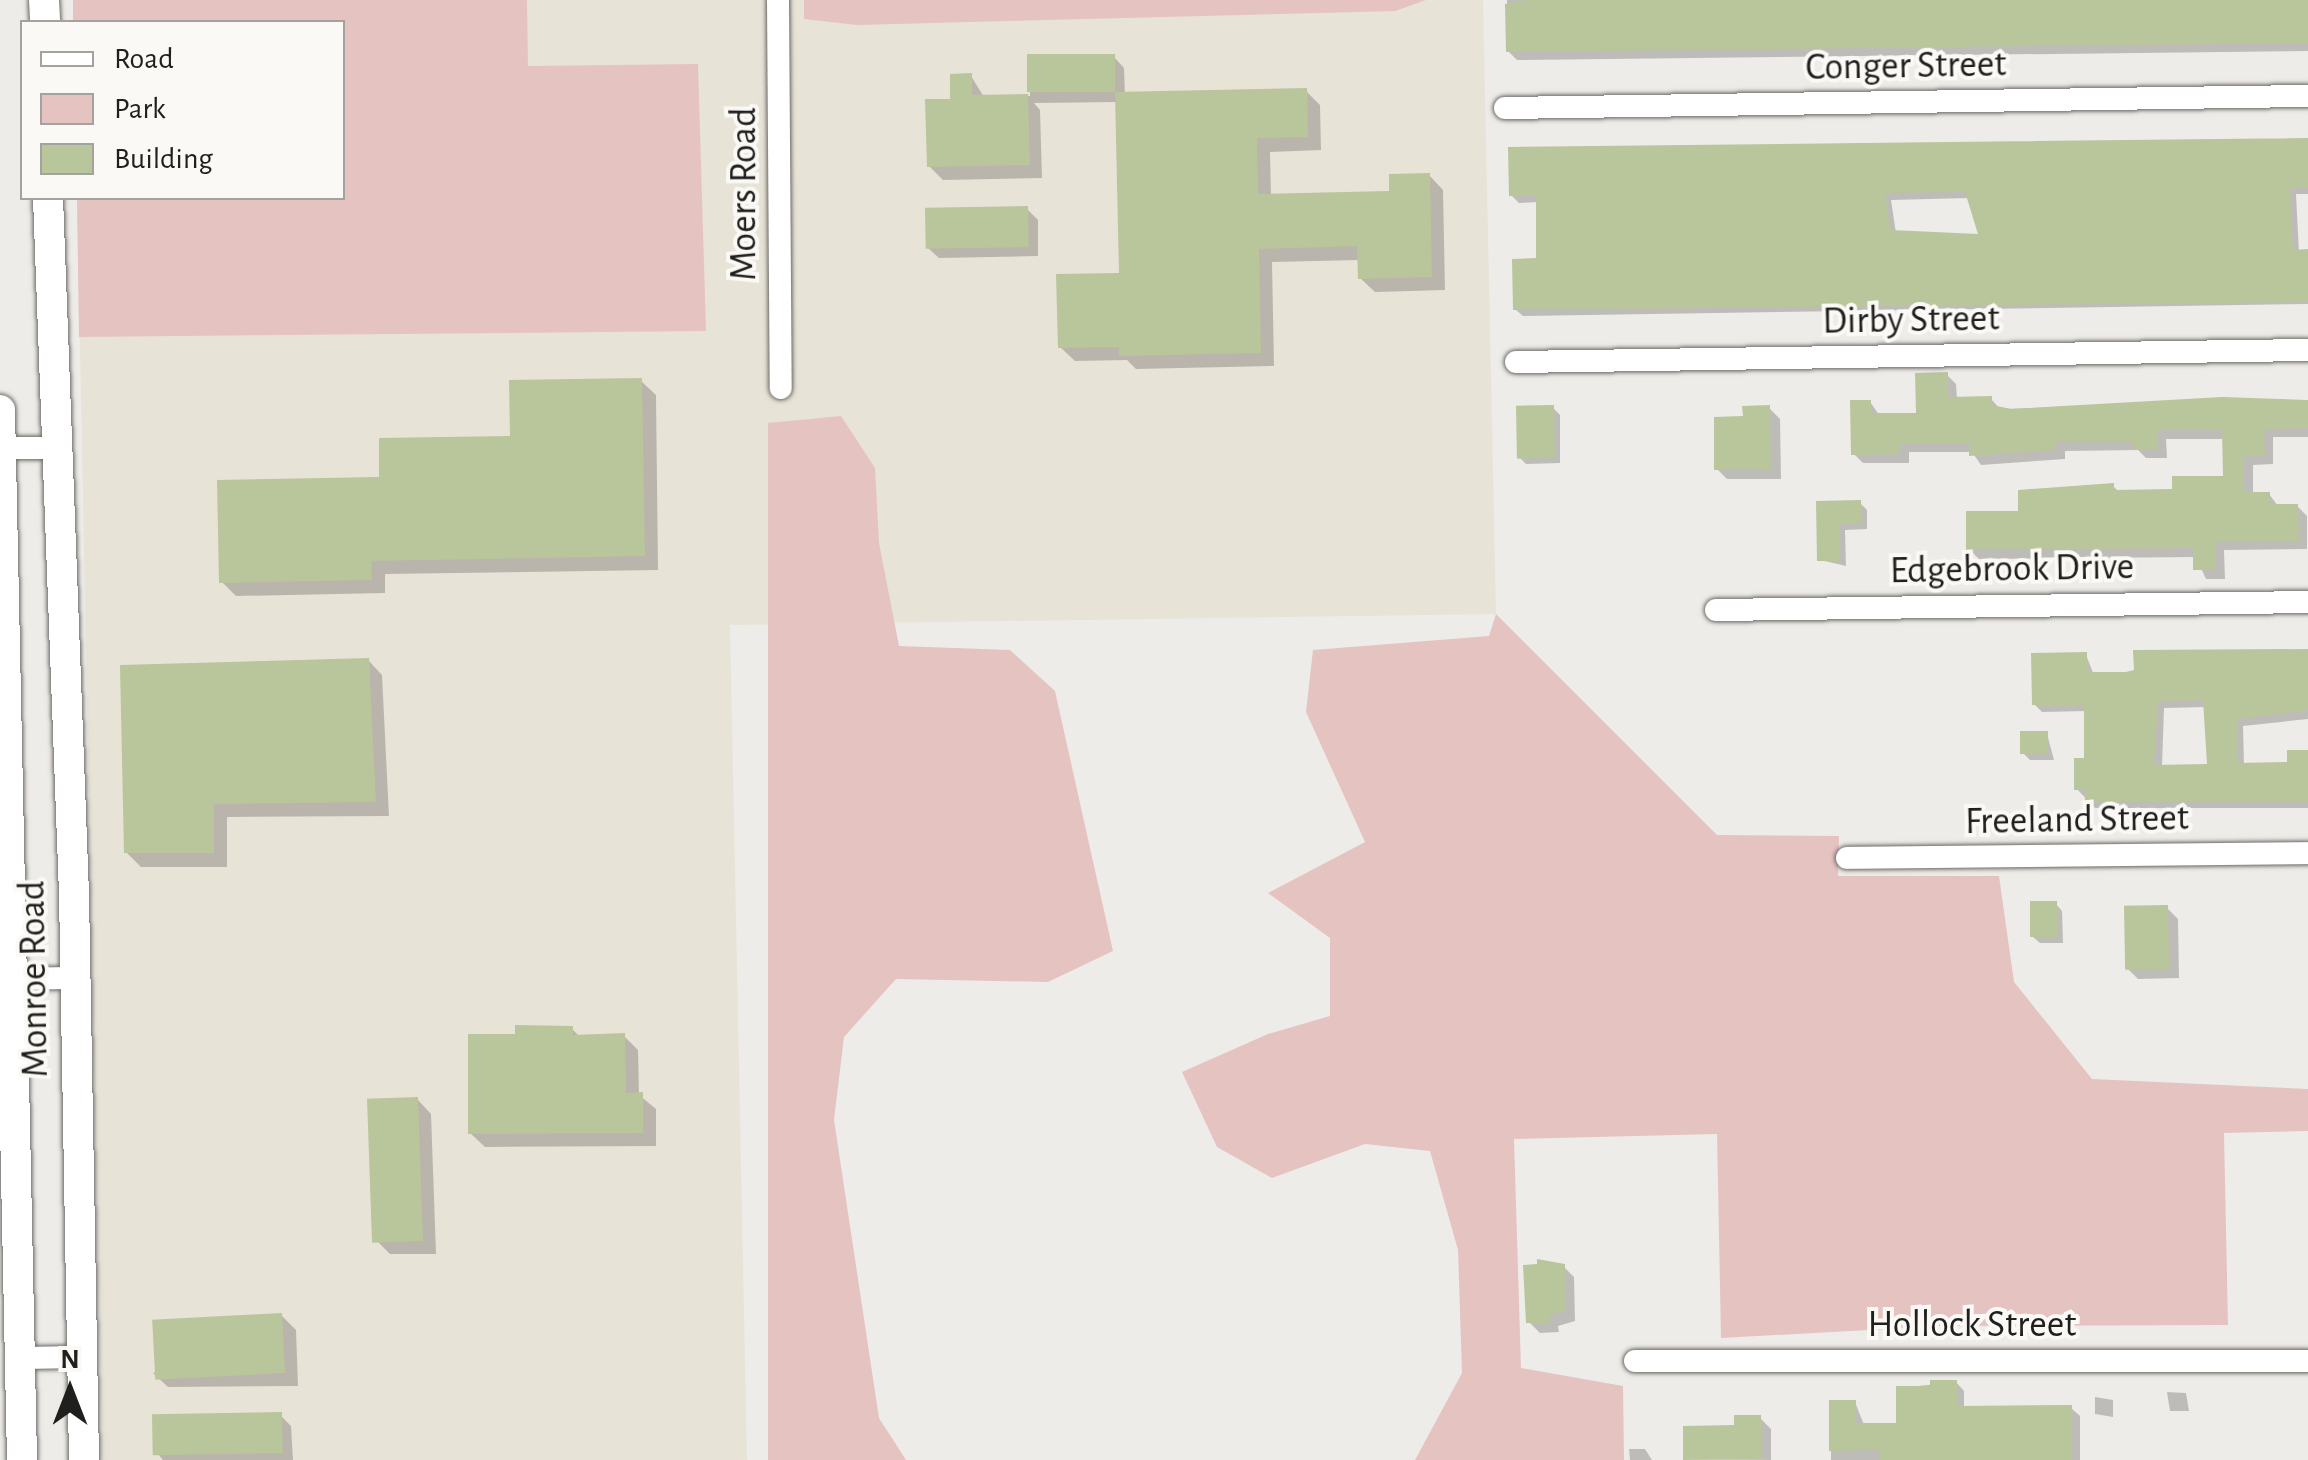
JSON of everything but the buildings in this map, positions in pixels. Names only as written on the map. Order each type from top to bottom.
[{"type":"main road","name":"Monroe Road","points":[[48,200],[53,448],[76,978],[84,1460]]},
{"type":"main road","name":"Monroe Road","points":[[0,410],[8,979],[22,1460]]},
{"type":"street","name":"Moers Road","points":[[778,0],[781,388]]},
{"type":"street","name":"Conger Street","points":[[1504,108],[2308,96]]},
{"type":"street","name":"Dirby Street","points":[[1516,362],[2308,350]]},
{"type":"street","points":[[1,448],[53,448]]},
{"type":"street","name":"Edgebrook Drive","points":[[1716,610],[2308,602]]},
{"type":"street","name":"Freeland Street","points":[[1847,858],[2308,853]]},
{"type":"street","points":[[8,979],[76,978]]},
{"type":"street","points":[[21,1358],[82,1357]]},
{"type":"street","name":"Hollock Street","points":[[1636,1361],[2308,1361]]},
{"type":"shaded area","points":[[73,0],[1483,0],[1496,614],[730,625],[747,1460],[102,1460],[77,200],[345,200],[345,20],[73,20]]},
{"type":"green space","points":[[73,0],[527,0],[528,66],[698,64],[706,331],[79,337],[77,200],[345,200],[345,20],[73,20]]},
{"type":"green space","points":[[804,0],[1426,0],[1395,11],[857,25],[804,19]]},
{"type":"green space","points":[[841,416],[875,468],[879,543],[899,646],[1010,650],[1055,691],[1113,951],[1048,982],[896,979],[844,1037],[834,1120],[879,1418],[906,1460],[768,1460],[768,423]]},
{"type":"green space","points":[[1496,614],[1717,835],[1839,836],[1838,876],[1999,876],[2014,982],[2092,1079],[2308,1089],[2308,1131],[2224,1133],[2228,1325],[1941,1326],[1721,1338],[1717,1134],[1514,1139],[1521,1368],[1623,1386],[1624,1460],[1415,1460],[1462,1373],[1458,1250],[1430,1151],[1365,1144],[1272,1178],[1217,1147],[1182,1072],[1268,1034],[1330,1016],[1330,938],[1268,893],[1365,842],[1306,712],[1313,650],[1489,636]]}]
